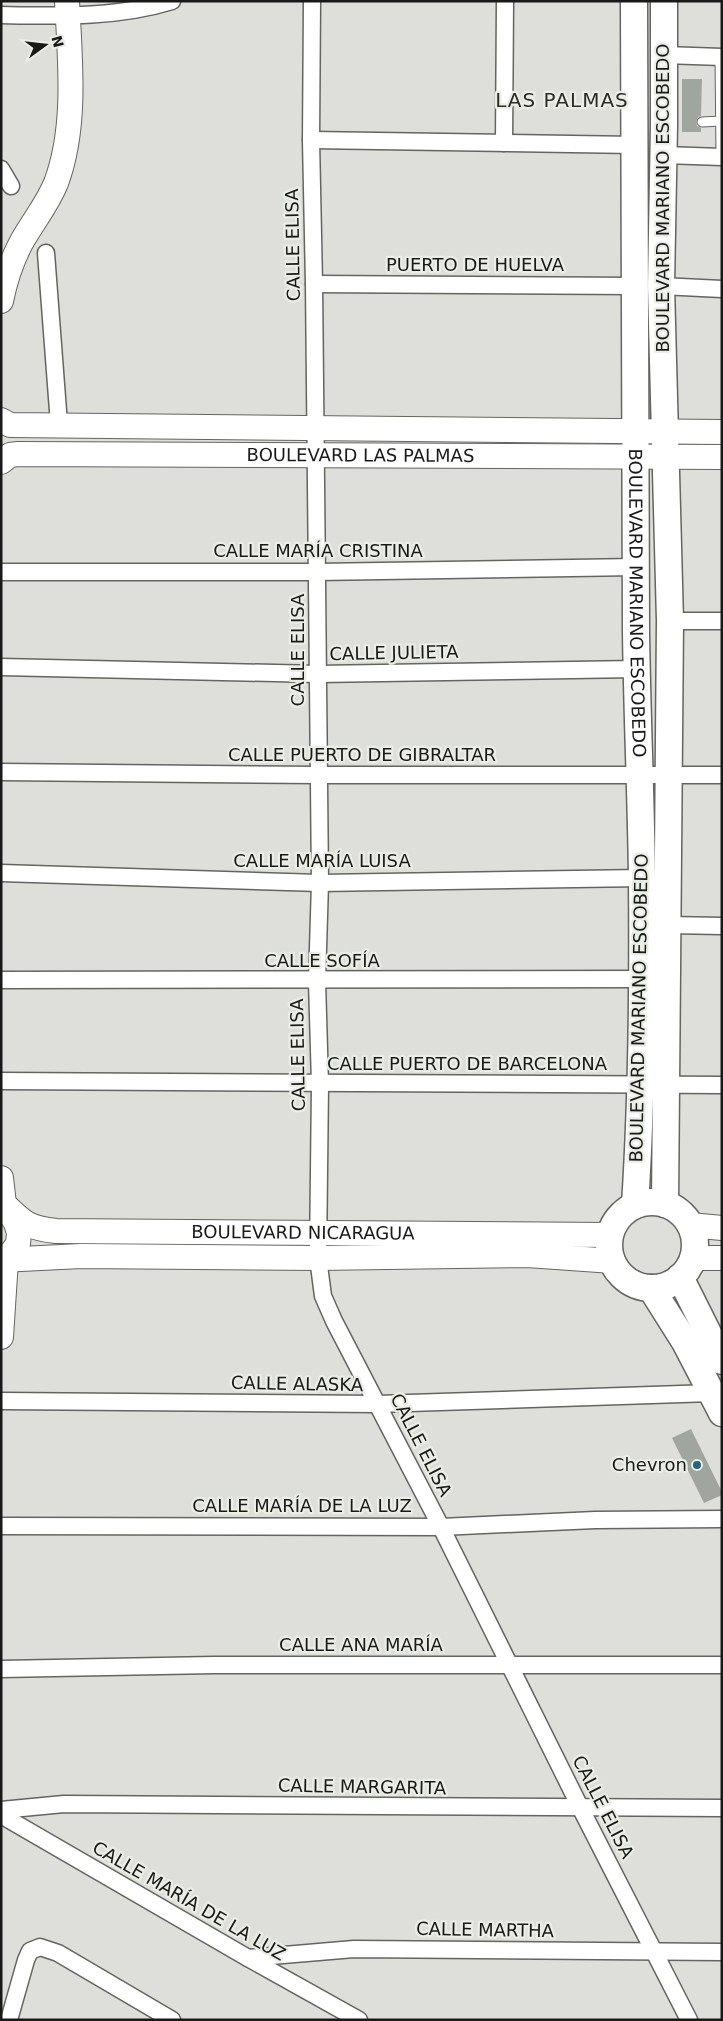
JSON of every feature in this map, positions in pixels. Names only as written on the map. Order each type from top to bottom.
[{"type":"main road","name":"BOULEVARD MARIANO ESCOBEDO","points":[[634,1],[635,145],[664,431],[670,622],[665,1204]]},
{"type":"main road","name":"BOULEVARD MARIANO ESCOBEDO","points":[[635,1205],[642,979],[642,878],[634,430],[668,125],[664,55],[664,1]]},
{"type":"main road","points":[[687,1268],[662,1287],[639,1286],[628,1280],[619,1271],[612,1248],[620,1217],[635,1205],[650,1202],[665,1204],[684,1216],[690,1225],[694,1241],[687,1268],[722,1360]]},
{"type":"main road","points":[[651,1288],[681,1334],[717,1403]]},
{"type":"street","points":[[1,15],[67,8],[138,10],[172,1]]},
{"type":"street","name":"CALLE ELISA","points":[[312,1],[311,140],[314,427],[318,572],[320,883],[317,981],[320,1084],[318,1258],[323,1296],[689,2020]]},
{"type":"street","points":[[504,143],[505,1]]},
{"type":"street","points":[[1,301],[4,286],[20,245],[48,200],[63,161],[69,106],[67,8]]},
{"type":"street","points":[[664,55],[721,57]]},
{"type":"street","points":[[311,140],[635,145]]},
{"type":"street","points":[[664,155],[721,157]]},
{"type":"street","points":[[1,169],[11,186]]},
{"type":"street","points":[[46,253],[60,424]]},
{"type":"street","name":"PUERTO DE HUELVA","points":[[314,284],[722,288]]},
{"type":"street","points":[[5,422],[4,441],[6,459]]},
{"type":"street","name":"BOULEVARD LAS PALMAS","points":[[5,422],[722,432]]},
{"type":"street","name":"BOULEVARD LAS PALMAS","points":[[6,459],[131,454],[722,457]]},
{"type":"street","name":"CALLE MARÍA CRISTINA","points":[[1,572],[318,572],[636,567]]},
{"type":"street","points":[[670,622],[722,621]]},
{"type":"street","name":"CALLE JULIETA","points":[[1,667],[318,674],[637,669]]},
{"type":"street","name":"CALLE PUERTO DE GIBRALTAR","points":[[1,772],[319,776],[722,775]]},
{"type":"street","name":"CALLE MARÍA LUISA","points":[[1,873],[320,883],[642,878]]},
{"type":"street","points":[[668,925],[722,926]]},
{"type":"street","name":"CALLE SOFÍA","points":[[1,980],[642,979]]},
{"type":"street","name":"CALLE PUERTO DE BARCELONA","points":[[1,1082],[722,1085]]},
{"type":"street","points":[[1,1178],[3,1208],[16,1223],[19,1233],[18,1244],[3,1258],[1,1337]]},
{"type":"street","name":"BOULEVARD NICARAGUA","points":[[3,1208],[32,1227],[56,1231],[318,1233],[612,1248]]},
{"type":"street","points":[[690,1225],[722,1228]]},
{"type":"street","name":"BOULEVARD NICARAGUA","points":[[3,1258],[72,1256],[318,1258],[527,1255],[612,1248]]},
{"type":"street","points":[[687,1268],[722,1258]]},
{"type":"street","name":"CALLE ALASKA","points":[[1,1401],[378,1404],[717,1403]]},
{"type":"street","name":"CALLE MARÍA DE LA LUZ","points":[[1,1526],[441,1527],[595,1520],[722,1519]]},
{"type":"street","name":"CALLE ANA MARÍA","points":[[1,1669],[214,1665],[722,1665]]},
{"type":"street","name":"CALLE MARGARITA","points":[[1,1810],[64,1804],[581,1809],[722,1808]]},
{"type":"street","name":"CALLE MARÍA DE LA LUZ","points":[[1,1815],[358,2020]]},
{"type":"street","points":[[9,2020],[26,1960],[30,1951],[40,1946],[48,1948],[172,2020]]},
{"type":"street","name":"CALLE MARTHA","points":[[248,1958],[354,1949],[448,1948],[722,1952]]},
{"type":"lane","points":[[721,57],[721,157]]},
{"type":"lane","points":[[702,122],[721,121]]},
{"type":"building","points":[[682,79],[702,79],[701,116],[698,117],[696,122],[697,126],[701,128],[701,132],[682,132]]},
{"type":"building","name":"Chevron","points":[[691,1429],[722,1492],[722,1495],[704,1503],[672,1438]]},
{"type":"place","name":"Chevron","points":[[697,1465]]},
{"type":"district","name":"LAS PALMAS","points":[[562,100]]}]
